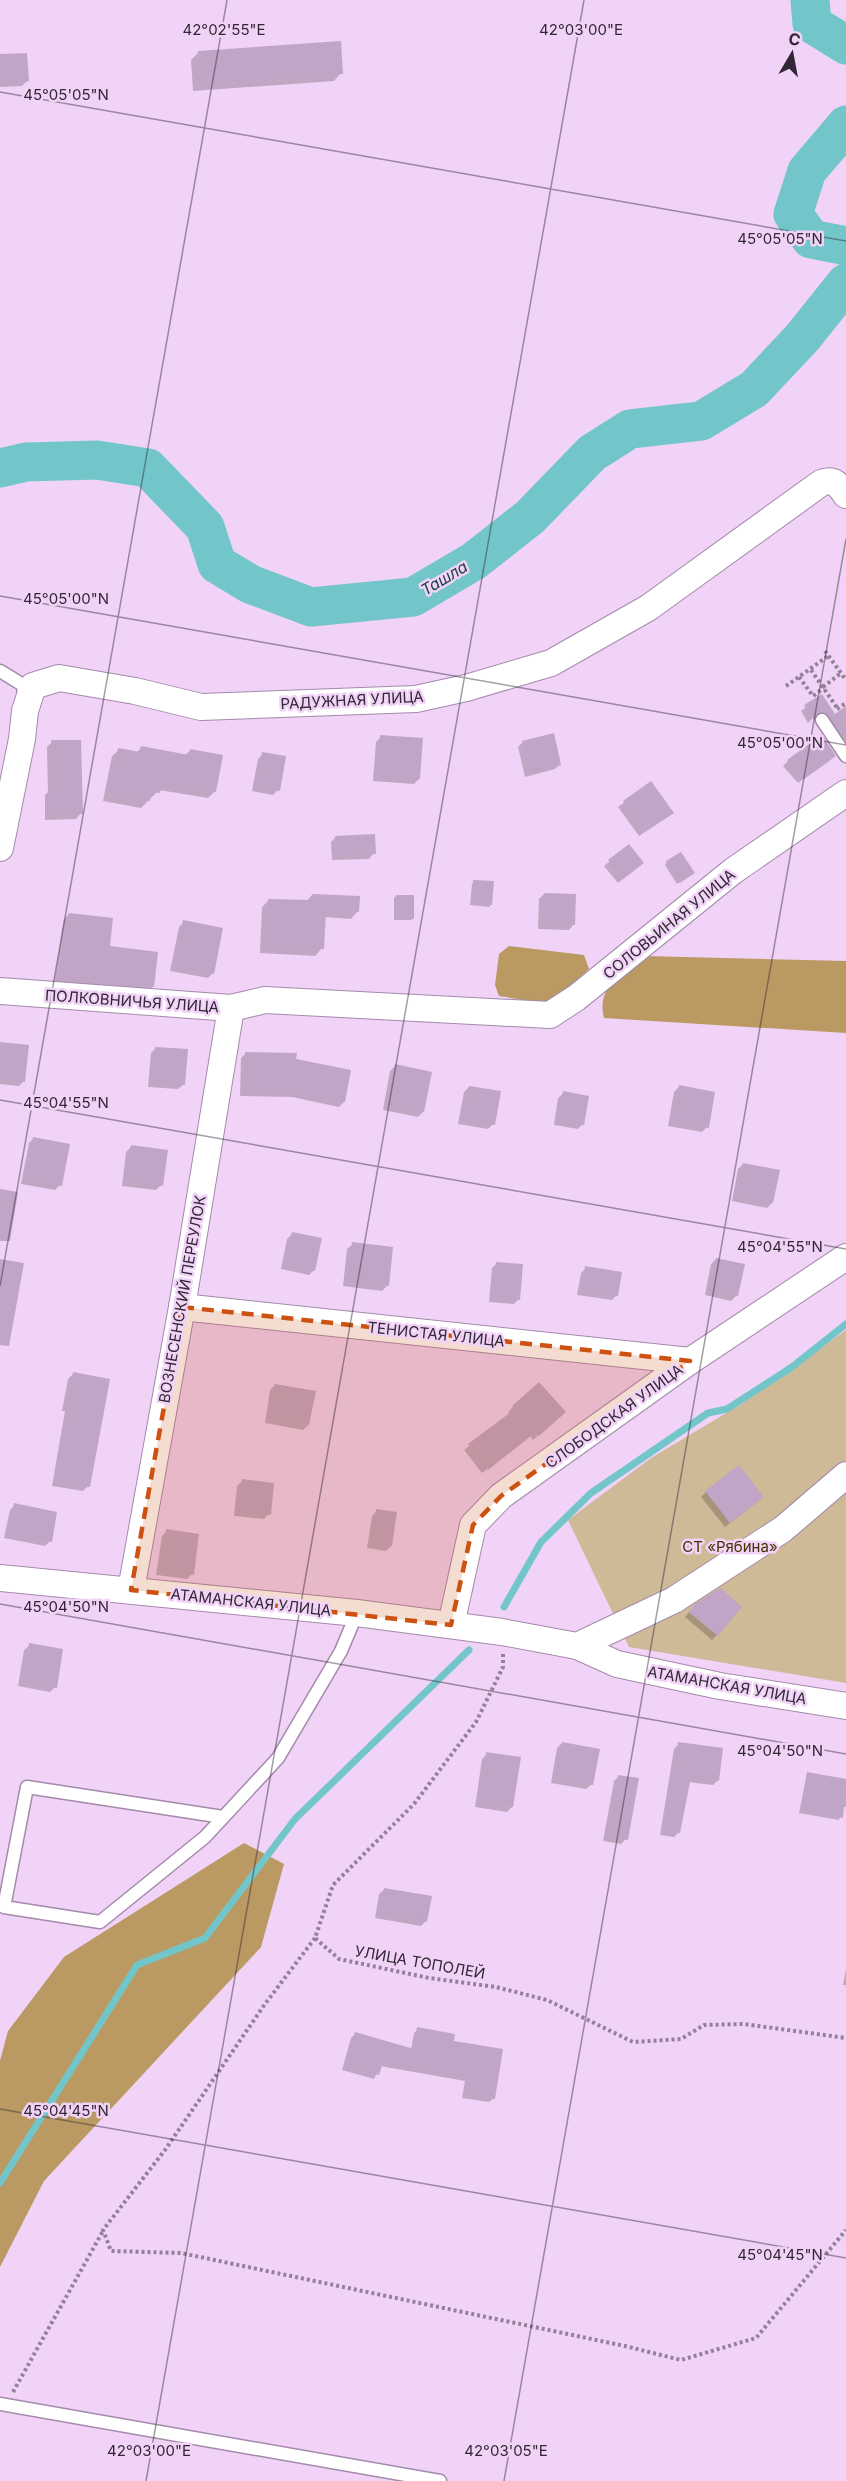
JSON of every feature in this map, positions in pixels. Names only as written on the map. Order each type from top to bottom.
[{"type":"street","name":"РАДУЖНАЯ УЛИЦА","points":[[0,848],[22,739],[25,711],[33,686],[59,678],[201,707],[416,699],[466,688],[551,663],[648,608],[821,483],[828,480],[835,482],[846,495]]},
{"type":"street","name":"СОЛОВЬИНАЯ УЛИЦА","points":[[479,1011],[550,1015],[576,998],[733,871],[846,793]]},
{"type":"street","name":"ПОЛКОВНИЧЬЯ УЛИЦА","points":[[0,991],[231,1008],[265,1000],[479,1011]]},
{"type":"street","name":"ВОЗНЕСЕНСКИЙ ПЕРЕУЛОК","points":[[131,1590],[182,1307],[231,1008]]},
{"type":"street","name":"СЛОБОДСКАЯ УЛИЦА","points":[[451,1625],[473,1525],[501,1497],[690,1361],[846,1257]]},
{"type":"street","name":"ТЕНИСТАЯ УЛИЦА","points":[[182,1307],[690,1361]]},
{"type":"street","points":[[577,1646],[674,1600],[783,1529],[846,1475]]},
{"type":"street","name":"АТАМАНСКАЯ УЛИЦА","points":[[0,1578],[357,1613],[502,1632],[577,1646],[617,1664],[720,1686],[846,1706]]},
{"type":"lane","points":[[0,671],[23,685],[25,711]]},
{"type":"lane","points":[[822,720],[846,756]]},
{"type":"lane","points":[[223,1817],[27,1787],[4,1907],[100,1922],[205,1837],[278,1758],[341,1651],[357,1613]]},
{"type":"lane","points":[[3,2405],[440,2481]]},
{"type":"path","points":[[825,651],[846,680]]},
{"type":"path","points":[[786,686],[828,657]]},
{"type":"path","points":[[811,669],[838,709]]},
{"type":"path","points":[[799,677],[813,696],[841,673]]},
{"type":"path","points":[[3,2405],[103,2230],[165,2150],[265,2004],[315,1938],[333,1886],[414,1804],[476,1722],[503,1667],[502,1632]]},
{"type":"path","name":"УЛИЦА ТОПОЛЕЙ","points":[[315,1938],[339,1959],[429,1977],[496,1987],[548,2000],[633,2042],[681,2039],[704,2025],[744,2024],[846,2038]]},
{"type":"path","points":[[103,2230],[111,2251],[182,2253],[625,2346],[681,2360],[756,2338],[846,2230]]},
{"type":"highlighted area","points":[[182,1307],[690,1361],[501,1496],[473,1525],[451,1625],[131,1590]]},
{"type":"green space","name":"СТ «Рябина»","points":[[846,1330],[846,1683],[629,1647],[568,1520],[651,1458],[743,1403]]},
{"type":"shaded area","points":[[509,946],[584,955],[589,969],[555,999],[541,1003],[499,996],[495,985],[499,954]]},
{"type":"shaded area","points":[[644,956],[846,961],[846,1033],[604,1018],[603,1007],[607,989]]},
{"type":"shaded area","points":[[244,1843],[284,1864],[261,1947],[44,2181],[0,2267],[0,2061],[8,2031],[64,1957]]},
{"type":"building","points":[[341,41],[343,74],[201,84],[198,51]]},
{"type":"building","points":[[27,53],[29,81],[0,83],[0,54]]},
{"type":"building","points":[[822,694],[835,714],[846,706],[846,741],[826,713],[818,713],[814,720],[804,705]]},
{"type":"building","points":[[554,733],[561,765],[529,773],[522,741]]},
{"type":"building","points":[[380,735],[423,738],[420,779],[378,777]]},
{"type":"building","points":[[822,735],[836,756],[804,779],[787,760]]},
{"type":"building","points":[[51,740],[81,740],[83,814],[50,815]]},
{"type":"building","points":[[141,746],[189,755],[190,749],[223,755],[216,792],[162,783],[160,793],[151,792],[150,801],[109,794],[118,748],[140,752]]},
{"type":"building","points":[[262,752],[286,756],[280,791],[256,786]]},
{"type":"building","points":[[651,781],[674,813],[645,832],[623,801]]},
{"type":"building","points":[[375,834],[376,854],[336,855],[335,836]]},
{"type":"building","points":[[629,844],[644,863],[623,879],[608,860]]},
{"type":"building","points":[[681,852],[695,873],[680,883],[666,861]]},
{"type":"building","points":[[473,880],[494,881],[492,905],[472,904]]},
{"type":"building","points":[[544,893],[576,894],[575,925],[543,924]]},
{"type":"building","points":[[312,894],[360,896],[359,912],[326,910],[324,949],[266,946],[268,899],[311,900]]},
{"type":"building","points":[[396,895],[414,895],[414,919],[396,919]]},
{"type":"building","points":[[69,913],[113,918],[110,946],[158,952],[154,987],[58,980]]},
{"type":"building","points":[[183,920],[223,928],[214,974],[174,967]]},
{"type":"building","points":[[0,1042],[29,1045],[25,1082],[0,1079]]},
{"type":"building","points":[[155,1047],[188,1049],[185,1085],[153,1083]]},
{"type":"building","points":[[245,1052],[297,1053],[296,1059],[351,1070],[345,1102],[298,1093],[244,1091]]},
{"type":"building","points":[[395,1064],[432,1072],[424,1112],[387,1105]]},
{"type":"building","points":[[679,1085],[715,1092],[709,1128],[672,1122]]},
{"type":"building","points":[[469,1086],[501,1091],[495,1125],[463,1119]]},
{"type":"building","points":[[563,1091],[589,1096],[584,1125],[558,1120]]},
{"type":"building","points":[[33,1137],[70,1144],[62,1186],[25,1179]]},
{"type":"building","points":[[131,1145],[168,1150],[163,1186],[126,1181]]},
{"type":"building","points":[[743,1163],[780,1170],[773,1203],[736,1196]]},
{"type":"building","points":[[0,1189],[18,1192],[10,1241],[0,1241]]},
{"type":"building","points":[[292,1232],[322,1238],[315,1271],[285,1265]]},
{"type":"building","points":[[352,1242],[393,1247],[389,1286],[347,1282]]},
{"type":"building","points":[[716,1258],[745,1264],[738,1296],[709,1291]]},
{"type":"building","points":[[0,1259],[24,1263],[9,1346],[0,1345]]},
{"type":"building","points":[[496,1262],[523,1264],[520,1300],[494,1297]]},
{"type":"building","points":[[585,1266],[622,1272],[618,1296],[582,1290]]},
{"type":"building","points":[[73,1372],[110,1379],[90,1487],[56,1481]]},
{"type":"building","points":[[539,1382],[566,1412],[539,1436],[536,1432],[488,1470],[468,1444],[515,1409],[512,1406]]},
{"type":"building","points":[[275,1384],[316,1391],[309,1425],[269,1418]]},
{"type":"building","points":[[739,1465],[764,1497],[730,1523],[705,1491]]},
{"type":"building","points":[[242,1479],[274,1483],[271,1515],[238,1511]]},
{"type":"building","points":[[14,1503],[57,1512],[52,1542],[8,1533]]},
{"type":"building","points":[[376,1509],[397,1512],[392,1546],[371,1543]]},
{"type":"building","points":[[166,1529],[199,1534],[194,1575],[161,1570]]},
{"type":"building","points":[[720,1588],[742,1607],[718,1636],[689,1612],[694,1605]]},
{"type":"building","points":[[29,1643],[63,1649],[57,1688],[23,1682]]},
{"type":"building","points":[[562,1742],[600,1749],[593,1785],[555,1778]]},
{"type":"building","points":[[678,1742],[723,1748],[719,1781],[691,1777],[680,1833],[664,1830]]},
{"type":"building","points":[[486,1752],[521,1757],[513,1807],[479,1802]]},
{"type":"building","points":[[807,1772],[846,1779],[843,1818],[800,1811]]},
{"type":"building","points":[[618,1775],[639,1778],[628,1840],[608,1836]]},
{"type":"building","points":[[384,1888],[432,1896],[427,1922],[379,1913]]},
{"type":"building","points":[[417,2027],[455,2034],[454,2041],[503,2049],[495,2099],[465,2094],[468,2077],[383,2063],[379,2075],[345,2066],[355,2032],[414,2049]]},
{"type":"waterway","name":"Ташла","points":[[810,0],[812,24],[846,45]]},
{"type":"waterway","name":"Ташла","points":[[846,125],[807,171],[793,214],[811,239],[846,246]]},
{"type":"waterway","name":"Ташла","points":[[0,468],[26,462],[97,460],[148,468],[205,527],[217,564],[250,584],[311,607],[413,597],[474,561],[530,517],[592,453],[630,429],[701,421],[754,389],[802,338],[846,283]]},
{"type":"waterway","points":[[504,1607],[541,1542],[591,1493],[708,1413],[727,1409],[792,1367],[846,1324]]},
{"type":"waterway","points":[[0,2183],[137,1965],[205,1938],[295,1819],[469,1650]]}]
